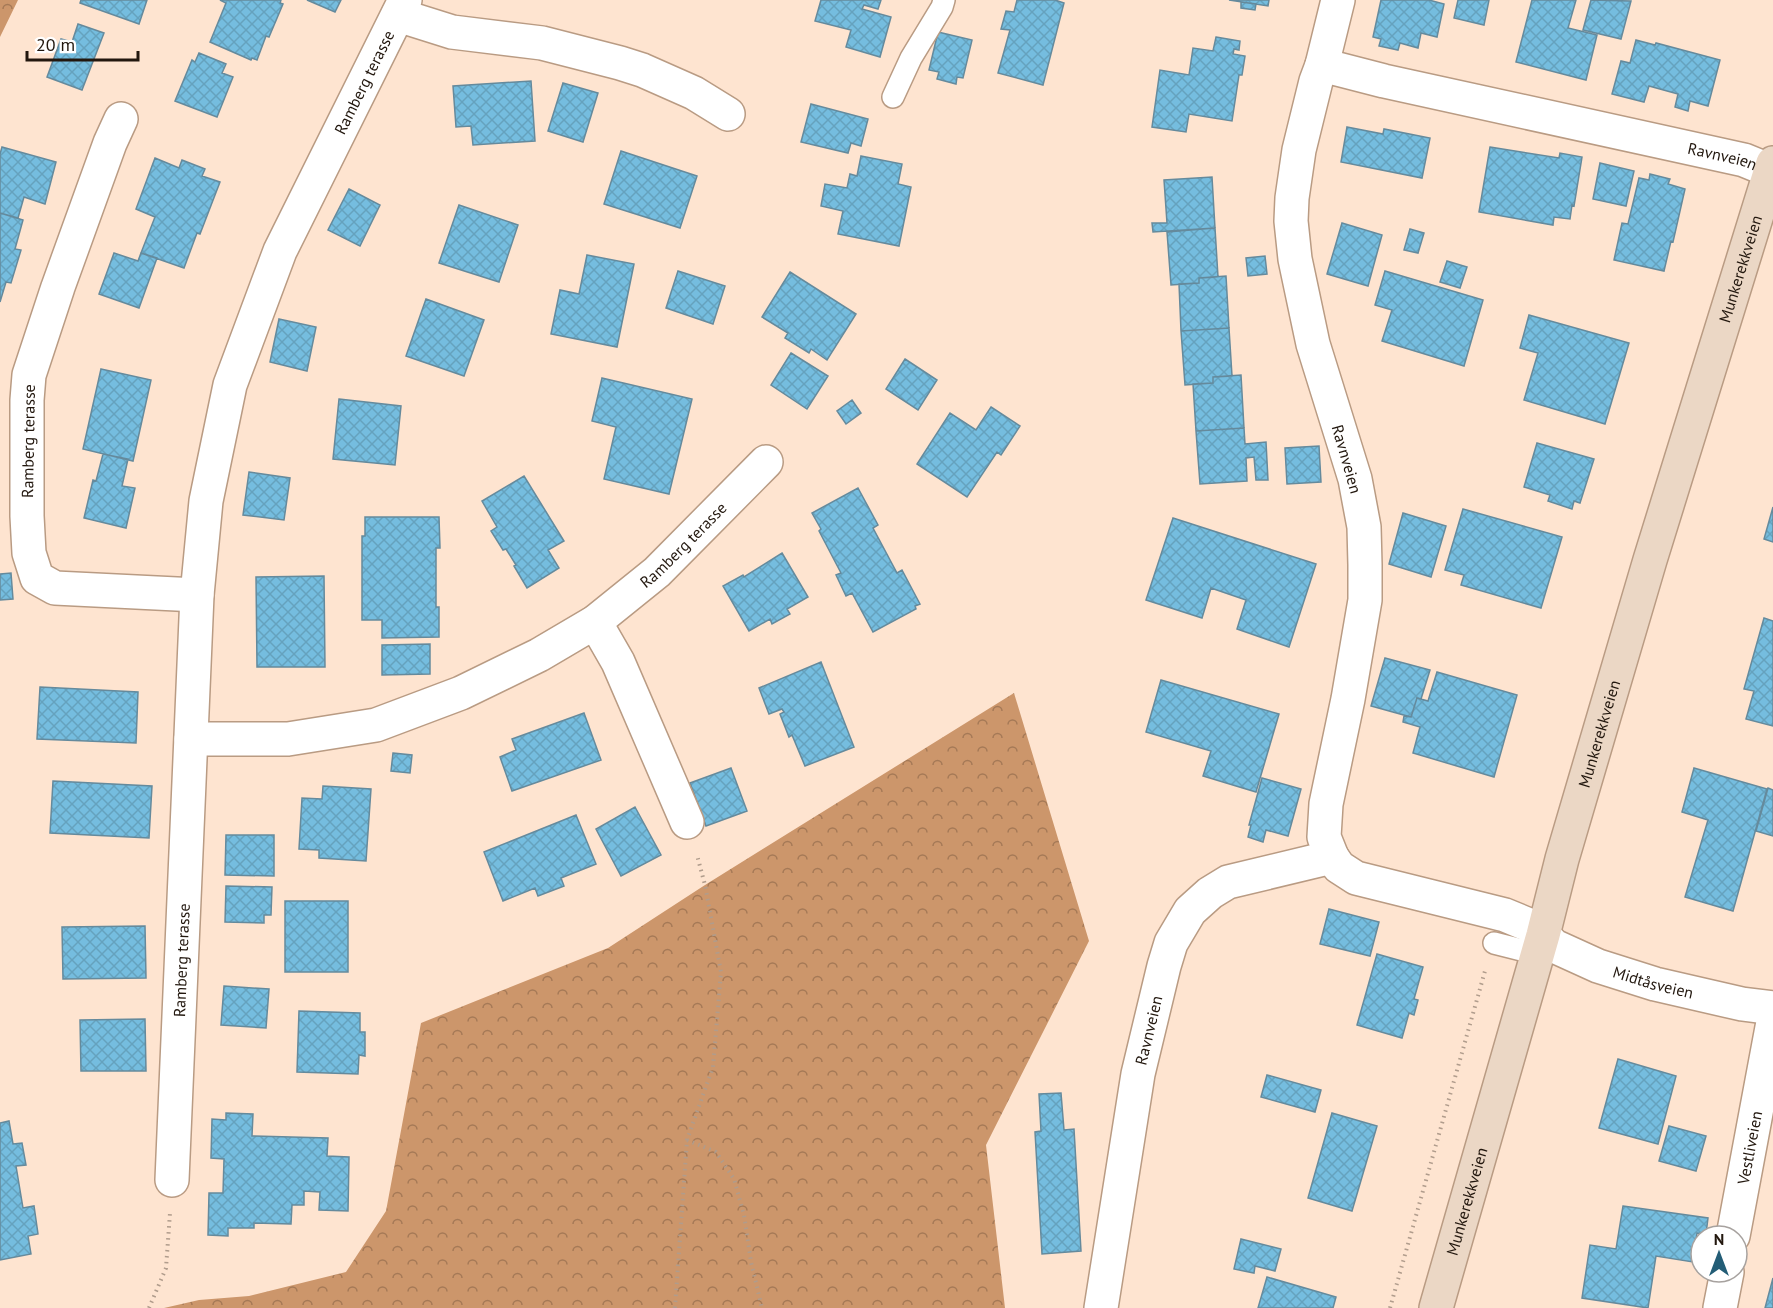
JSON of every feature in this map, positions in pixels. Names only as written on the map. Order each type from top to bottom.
[{"type":"main road","name":"Munkerekkveien","points":[[1436,1308],[1540,945],[1562,859],[1772,167]]},
{"type":"street","name":"Ravnveien","points":[[1101,1308],[1138,1074],[1171,943],[1190,911],[1210,893],[1228,882],[1332,857],[1324,837],[1326,804],[1348,699],[1365,600],[1364,527],[1355,479],[1313,344],[1295,260],[1291,221],[1299,150],[1338,0]]},
{"type":"street","name":"Ramberg terasse","points":[[172,1180],[197,595],[206,501],[230,386],[280,251],[401,8],[452,32],[542,43],[642,70],[694,93],[728,114]]},
{"type":"street","name":"Ravnveien","points":[[1322,65],[1383,81],[1772,167]]},
{"type":"street","name":"Ramberg terasse","points":[[121,119],[110,143],[70,254],[29,375],[27,400],[28,553],[37,578],[55,588],[197,595]]},
{"type":"street","name":"Ramberg terasse","points":[[191,739],[288,739],[376,725],[461,693],[538,655],[596,622],[657,572],[766,462]]},
{"type":"street","points":[[596,622],[618,662],[687,822]]},
{"type":"street","points":[[1332,857],[1339,867],[1356,878],[1505,915],[1529,925],[1540,945]]},
{"type":"street","name":"Midtåsveien","points":[[1540,945],[1554,946],[1598,966],[1655,984],[1742,1004],[1773,1008]]},
{"type":"street","name":"Vestliveien","points":[[1735,1224],[1773,1023]]},
{"type":"street","points":[[1720,1308],[1725,1284]]},
{"type":"lane","points":[[893,98],[911,58],[944,0]]},
{"type":"lane","points":[[1494,943],[1540,945]]},
{"type":"path","points":[[675,1308],[687,1140],[713,1067],[721,972],[705,885],[687,822]]},
{"type":"path","points":[[1390,1308],[1494,943]]},
{"type":"path","points":[[687,1140],[716,1152],[734,1179],[744,1215],[762,1308]]},
{"type":"path","points":[[149,1308],[166,1268],[172,1180]]},
{"type":"green space","points":[[0,0],[18,0],[0,37]]},
{"type":"green space","points":[[1014,693],[1089,941],[986,1145],[1005,1308],[164,1308],[199,1300],[249,1296],[346,1272],[386,1211],[421,1023],[608,948]]},
{"type":"building","points":[[81,0],[147,0],[139,24],[80,3]]},
{"type":"building","points":[[220,0],[281,0],[280,3],[283,4],[269,37],[266,36],[257,60],[252,58],[251,60],[210,42],[226,3]]},
{"type":"building","points":[[307,0],[341,0],[335,12]]},
{"type":"building","points":[[821,0],[881,0],[878,9],[864,5],[862,9],[891,17],[880,57],[846,47],[851,30],[815,21]]},
{"type":"building","points":[[1017,0],[1055,0],[1064,3],[1043,85],[998,73],[1010,30],[1001,29],[1006,11],[1014,12]]},
{"type":"building","points":[[1229,0],[1269,0],[1268,6]]},
{"type":"building","points":[[1381,0],[1429,0],[1444,4],[1437,37],[1421,33],[1418,48],[1400,43],[1398,50],[1379,46],[1381,39],[1373,37]]},
{"type":"building","points":[[1458,0],[1489,0],[1484,25],[1454,18]]},
{"type":"building","points":[[1532,0],[1576,0],[1568,28],[1597,35],[1586,80],[1516,62]]},
{"type":"building","points":[[1591,0],[1631,1],[1621,39],[1583,30]]},
{"type":"building","points":[[1241,2],[1256,4],[1255,10],[1241,8]]},
{"type":"building","points":[[78,24],[104,33],[82,90],[47,77],[61,39],[72,42]]},
{"type":"building","points":[[938,32],[972,40],[963,78],[957,77],[956,84],[937,79],[939,72],[929,70]]},
{"type":"building","points":[[1216,37],[1240,41],[1239,50],[1234,49],[1233,54],[1245,56],[1242,75],[1239,75],[1232,121],[1189,114],[1186,132],[1152,127],[1160,70],[1189,75],[1193,48],[1213,51]]},
{"type":"building","points":[[1636,40],[1720,60],[1708,106],[1690,101],[1688,111],[1675,107],[1678,94],[1649,86],[1644,102],[1612,94],[1621,61],[1630,63]]},
{"type":"building","points":[[199,53],[226,64],[222,73],[233,77],[217,117],[175,101],[192,60],[195,62]]},
{"type":"building","points":[[531,81],[535,141],[473,145],[471,126],[456,127],[453,86]]},
{"type":"building","points":[[563,83],[598,93],[583,142],[548,131]]},
{"type":"building","points":[[811,104],[868,119],[861,146],[851,143],[848,153],[801,142]]},
{"type":"building","points":[[1347,127],[1383,134],[1384,129],[1430,138],[1422,178],[1341,162]]},
{"type":"building","points":[[2,147],[56,162],[45,204],[24,197],[18,218],[0,213]]},
{"type":"building","points":[[1490,147],[1559,158],[1560,153],[1582,157],[1570,219],[1554,217],[1553,225],[1479,212]]},
{"type":"building","points":[[621,151],[697,176],[680,228],[604,204]]},
{"type":"building","points":[[861,156],[902,164],[898,184],[911,187],[899,246],[838,234],[843,211],[821,206],[825,184],[847,188],[850,174],[857,176]]},
{"type":"building","points":[[155,158],[179,168],[182,160],[205,169],[202,176],[220,182],[184,268],[141,253],[155,217],[136,209]]},
{"type":"building","points":[[1600,163],[1634,171],[1626,206],[1593,199]]},
{"type":"building","points":[[1650,174],[1670,179],[1668,184],[1685,189],[1664,271],[1614,260],[1622,223],[1628,224],[1639,178],[1649,180]]},
{"type":"building","points":[[1212,177],[1215,228],[1153,232],[1152,223],[1167,223],[1164,180]]},
{"type":"building","points":[[349,189],[380,205],[360,246],[328,230]]},
{"type":"building","points":[[459,205],[518,225],[499,282],[439,263]]},
{"type":"building","points":[[0,213],[23,220],[15,249],[21,250],[11,283],[6,282],[0,302]]},
{"type":"building","points":[[1342,223],[1382,235],[1368,286],[1327,274]]},
{"type":"building","points":[[1215,228],[1218,277],[1199,278],[1199,283],[1171,285],[1167,232]]},
{"type":"building","points":[[1410,229],[1424,233],[1418,253],[1404,250]]},
{"type":"building","points":[[114,253],[138,261],[141,253],[157,258],[139,308],[99,294]]},
{"type":"building","points":[[587,255],[634,264],[617,347],[551,334],[560,290],[579,294]]},
{"type":"building","points":[[1265,256],[1267,274],[1248,276],[1246,258]]},
{"type":"building","points":[[1447,261],[1467,267],[1460,288],[1440,282]]},
{"type":"building","points":[[678,271],[725,286],[713,324],[666,308]]},
{"type":"building","points":[[1385,271],[1483,300],[1464,366],[1382,341],[1392,310],[1375,305]]},
{"type":"building","points":[[790,272],[856,314],[827,360],[811,349],[809,353],[785,338],[788,333],[762,317]]},
{"type":"building","points":[[1226,276],[1229,328],[1181,331],[1179,284],[1199,283],[1199,278]]},
{"type":"building","points":[[426,299],[484,320],[464,376],[406,356]]},
{"type":"building","points":[[1529,315],[1629,343],[1605,424],[1524,400],[1538,353],[1520,348]]},
{"type":"building","points":[[279,319],[316,327],[307,371],[270,362]]},
{"type":"building","points":[[1229,328],[1232,376],[1213,377],[1213,383],[1185,385],[1181,331]]},
{"type":"building","points":[[791,353],[828,376],[807,409],[771,385]]},
{"type":"building","points":[[905,359],[937,380],[918,410],[886,389]]},
{"type":"building","points":[[101,369],[151,380],[133,461],[83,449]]},
{"type":"building","points":[[1241,375],[1244,428],[1196,431],[1193,384],[1213,383],[1213,377]]},
{"type":"building","points":[[602,378],[692,399],[669,494],[604,479],[616,427],[592,421]]},
{"type":"building","points":[[339,399],[401,406],[395,465],[333,459]]},
{"type":"building","points":[[852,400],[861,413],[846,424],[837,411]]},
{"type":"building","points":[[991,407],[1020,426],[1001,455],[997,452],[967,497],[917,464],[950,413],[976,430]]},
{"type":"building","points":[[1244,428],[1245,444],[1266,442],[1268,480],[1256,480],[1254,457],[1246,458],[1247,481],[1200,484],[1196,431]]},
{"type":"building","points":[[1537,443],[1594,459],[1580,503],[1574,501],[1572,509],[1548,501],[1550,495],[1524,487]]},
{"type":"building","points":[[1319,446],[1321,482],[1287,484],[1285,448]]},
{"type":"building","points":[[103,454],[128,459],[122,486],[135,488],[126,528],[84,518],[93,480],[96,481]]},
{"type":"building","points":[[249,472],[290,478],[284,520],[243,515]]},
{"type":"building","points":[[524,476],[564,541],[548,550],[559,568],[527,588],[506,549],[503,550],[491,531],[497,527],[482,501]]},
{"type":"building","points":[[858,488],[878,525],[873,528],[897,573],[902,570],[920,604],[915,606],[916,609],[873,632],[852,593],[846,596],[836,575],[841,573],[812,513]]},
{"type":"building","points":[[1773,507],[1773,542],[1764,539]]},
{"type":"building","points":[[1463,509],[1562,537],[1541,608],[1461,585],[1464,575],[1445,570]]},
{"type":"building","points":[[1403,513],[1446,526],[1431,577],[1389,564]]},
{"type":"building","points":[[365,517],[439,517],[440,548],[436,548],[436,607],[439,607],[439,637],[382,638],[382,620],[362,620],[362,536],[365,536]]},
{"type":"building","points":[[1173,518],[1316,564],[1289,647],[1237,629],[1246,600],[1211,588],[1202,618],[1146,600]]},
{"type":"building","points":[[782,553],[808,597],[787,609],[790,614],[772,624],[770,619],[749,631],[723,586],[743,575],[744,577]]},
{"type":"building","points":[[11,573],[13,599],[0,600],[0,574]]},
{"type":"building","points":[[324,576],[325,667],[257,667],[256,577]]},
{"type":"building","points":[[1764,618],[1773,621],[1773,726],[1746,719],[1754,691],[1744,689]]},
{"type":"building","points":[[430,644],[430,674],[382,675],[382,645]]},
{"type":"building","points":[[1385,658],[1430,670],[1421,699],[1417,698],[1411,717],[1371,706]]},
{"type":"building","points":[[821,662],[854,747],[805,766],[792,735],[789,737],[780,714],[784,712],[782,709],[769,714],[759,688]]},
{"type":"building","points":[[1437,672],[1517,695],[1494,777],[1413,753],[1420,727],[1403,722],[1404,716],[1411,717],[1417,698],[1428,701]]},
{"type":"building","points":[[1161,680],[1279,714],[1256,792],[1203,776],[1211,751],[1146,732]]},
{"type":"building","points":[[40,687],[138,692],[136,743],[37,739]]},
{"type":"building","points":[[584,713],[601,760],[512,791],[500,757],[516,750],[512,739]]},
{"type":"building","points":[[393,753],[412,755],[410,773],[391,771]]},
{"type":"building","points":[[731,768],[747,811],[706,826],[690,783]]},
{"type":"building","points":[[1694,768],[1767,789],[1733,911],[1685,897],[1708,820],[1682,812]]},
{"type":"building","points":[[1262,778],[1301,789],[1288,836],[1266,830],[1263,842],[1248,837]]},
{"type":"building","points":[[53,781],[152,786],[149,838],[50,833]]},
{"type":"building","points":[[323,786],[371,789],[366,861],[319,858],[319,850],[299,849],[302,798],[322,799]]},
{"type":"building","points":[[1768,788],[1773,790],[1773,836],[1756,831]]},
{"type":"building","points":[[635,807],[661,855],[621,876],[596,829]]},
{"type":"building","points":[[576,815],[596,864],[561,878],[564,886],[538,896],[535,888],[503,901],[484,852]]},
{"type":"building","points":[[226,835],[274,835],[274,876],[225,875]]},
{"type":"building","points":[[226,886],[272,887],[271,915],[264,915],[264,923],[225,922]]},
{"type":"building","points":[[285,901],[348,901],[348,972],[285,972]]},
{"type":"building","points":[[1329,909],[1379,922],[1370,956],[1320,944]]},
{"type":"building","points":[[145,926],[146,978],[63,979],[62,927]]},
{"type":"building","points":[[1377,954],[1423,967],[1414,999],[1418,1000],[1414,1015],[1409,1013],[1402,1038],[1357,1025]]},
{"type":"building","points":[[224,986],[269,989],[266,1028],[221,1025]]},
{"type":"building","points":[[299,1011],[360,1013],[360,1032],[365,1032],[365,1056],[359,1055],[358,1074],[297,1072]]},
{"type":"building","points":[[145,1019],[146,1071],[81,1071],[80,1020]]},
{"type":"building","points":[[1618,1059],[1676,1076],[1658,1144],[1599,1128]]},
{"type":"building","points":[[1267,1075],[1321,1090],[1315,1112],[1261,1097]]},
{"type":"building","points":[[1061,1093],[1064,1130],[1074,1129],[1081,1251],[1042,1254],[1035,1132],[1041,1131],[1039,1094]]},
{"type":"building","points":[[226,1113],[253,1114],[252,1136],[328,1138],[327,1156],[349,1157],[348,1211],[319,1210],[320,1192],[304,1191],[304,1205],[292,1205],[291,1224],[254,1223],[254,1228],[228,1228],[228,1236],[208,1235],[209,1193],[223,1193],[224,1159],[211,1158],[212,1119],[226,1120]]},
{"type":"building","points":[[1332,1113],[1377,1126],[1352,1211],[1308,1198]]},
{"type":"building","points":[[9,1121],[13,1144],[22,1143],[26,1165],[16,1166],[23,1208],[34,1206],[38,1234],[28,1236],[31,1254],[0,1260],[0,1123]]},
{"type":"building","points":[[1669,1126],[1706,1136],[1696,1171],[1659,1161]]},
{"type":"building","points":[[1623,1206],[1708,1218],[1707,1224],[1689,1224],[1689,1261],[1656,1256],[1648,1308],[1582,1298],[1590,1245],[1616,1249]]},
{"type":"building","points":[[1241,1239],[1281,1249],[1275,1271],[1255,1266],[1254,1273],[1234,1269]]},
{"type":"building","points":[[1267,1277],[1336,1297],[1333,1308],[1258,1308]]},
{"type":"building","points":[[1773,1278],[1773,1308],[1765,1308]]}]
